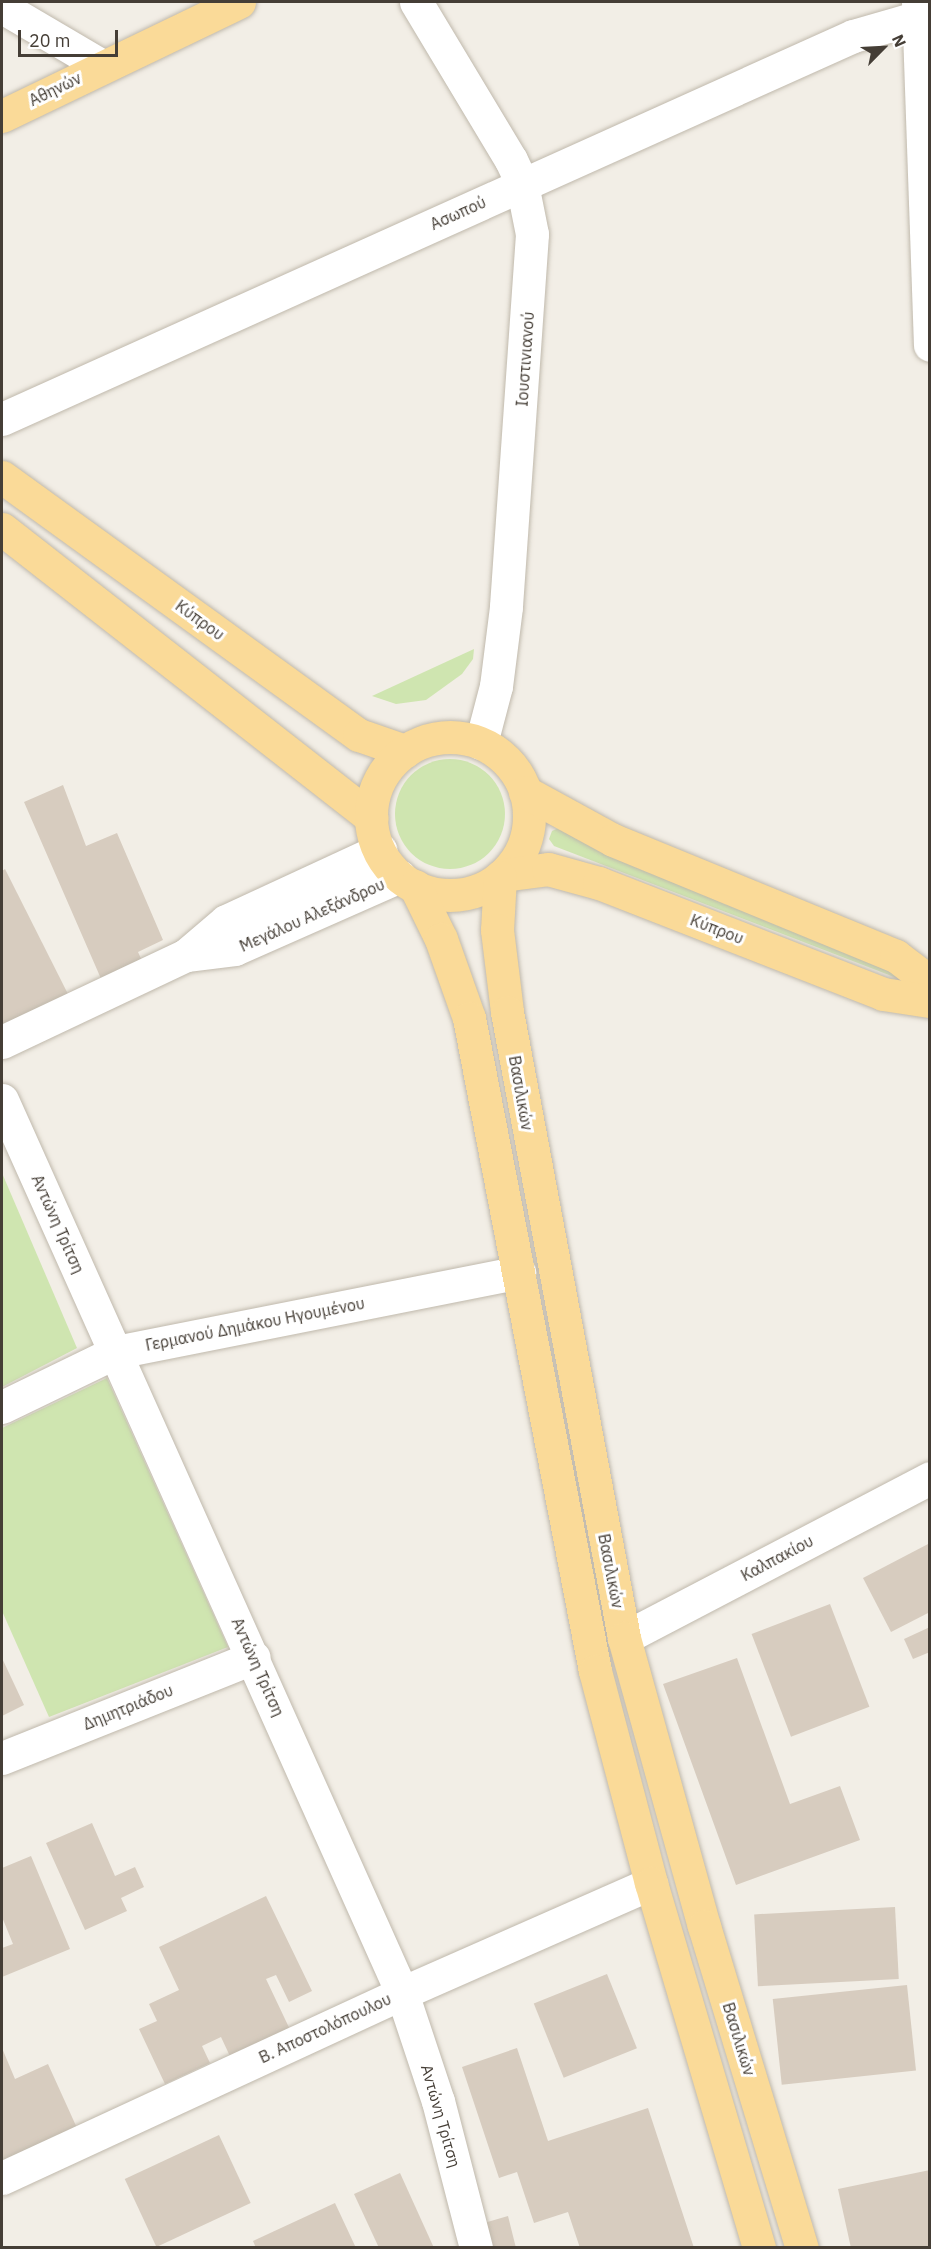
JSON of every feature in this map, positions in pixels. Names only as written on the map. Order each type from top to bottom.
[{"type":"main road","name":"Αθηνών","points":[[2,116],[239,2]]},
{"type":"main road","name":"Κύπρου","points":[[2,477],[358,735],[405,751]]},
{"type":"main road","points":[[2,529],[372,818]]},
{"type":"main road","points":[[436,738],[481,743],[508,763],[525,792],[529,815],[526,837],[517,858],[501,876],[463,894],[434,893],[408,881],[380,850],[372,818],[377,785],[389,766],[405,751],[436,738]]},
{"type":"main road","points":[[525,792],[613,840],[896,956],[930,982]]},
{"type":"main road","name":"Κύπρου","points":[[501,876],[532,868],[548,869],[599,883],[883,994],[930,1001]]},
{"type":"main road","name":"Βασιλικών","points":[[501,876],[497,930],[507,1012],[624,1638],[704,1926],[802,2247]]},
{"type":"main road","name":"Βασιλικών","points":[[408,881],[441,939],[469,1018],[595,1671],[651,1883],[759,2247]]},
{"type":"street","name":"Ιουστινιανού","points":[[416,2],[493,129],[522,184],[532,234],[532,270],[506,607],[497,677],[481,743]]},
{"type":"street","points":[[2,7],[102,66]]},
{"type":"street","points":[[918,9],[930,345]]},
{"type":"street","name":"Ασωπού","points":[[2,419],[522,184],[918,9]]},
{"type":"street","name":"Μεγάλου Αλεξάνδρου","points":[[2,1042],[186,955],[226,921],[380,850]]},
{"type":"street","name":"Μεγάλου Αλεξάνδρου","points":[[186,955],[235,949],[408,881]]},
{"type":"street","name":"Αντώνη Τρίτση","points":[[2,1100],[254,1657],[402,1993],[438,2101],[476,2247]]},
{"type":"street","name":"Γερμανού Δημάκου Ηγουμένου","points":[[2,1407],[116,1352],[519,1272]]},
{"type":"street","name":"Καλπακίου","points":[[624,1638],[930,1478]]},
{"type":"street","name":"Δημητριάδου","points":[[2,1758],[254,1657]]},
{"type":"street","name":"Β. Αποστολόπουλου","points":[[2,2178],[402,1993],[651,1883]]},
{"type":"green space","points":[[474,649],[473,659],[462,674],[426,700],[396,704],[372,696]]},
{"type":"green space","points":[[450,759],[471,763],[489,775],[501,793],[505,814],[501,835],[489,853],[471,865],[450,869],[429,865],[411,853],[399,835],[395,814],[399,793],[411,775],[429,763]]},
{"type":"green space","points":[[561,827],[905,971],[902,980],[554,846],[549,839],[552,831]]},
{"type":"green space","points":[[2,1173],[77,1348],[2,1387]]},
{"type":"green space","points":[[107,1378],[228,1647],[49,1717],[2,1611],[2,1428]]},
{"type":"building","points":[[63,785],[86,846],[117,833],[163,940],[138,952],[143,963],[102,981],[24,802]]},
{"type":"building","points":[[5,869],[71,1000],[2,1035],[2,871]]},
{"type":"building","points":[[930,1543],[930,1612],[891,1632],[863,1578]]},
{"type":"building","points":[[830,1604],[869,1707],[791,1737],[752,1634]]},
{"type":"building","points":[[930,1627],[930,1652],[913,1659],[904,1639]]},
{"type":"building","points":[[2,1658],[24,1705],[2,1716]]},
{"type":"building","points":[[737,1658],[790,1804],[840,1786],[860,1840],[736,1885],[663,1684]]},
{"type":"building","points":[[92,1823],[115,1876],[135,1867],[144,1887],[121,1898],[127,1911],[85,1930],[46,1843]]},
{"type":"building","points":[[31,1856],[70,1949],[2,1977],[2,1948],[13,1944],[2,1917],[2,1868]]},
{"type":"building","points":[[266,1896],[312,1991],[289,2002],[276,1975],[266,1979],[294,2038],[235,2067],[221,2037],[202,2046],[210,2063],[165,2084],[139,2029],[157,2021],[149,2004],[179,1990],[159,1947]]},
{"type":"building","points":[[895,1907],[899,1979],[758,1986],[754,1914]]},
{"type":"building","points":[[607,1974],[637,2048],[564,2078],[534,2004]]},
{"type":"building","points":[[907,1985],[916,2071],[782,2085],[773,1999]]},
{"type":"building","points":[[2,2048],[15,2079],[48,2064],[77,2128],[2,2174]]},
{"type":"building","points":[[517,2048],[548,2141],[648,2108],[694,2248],[580,2248],[568,2212],[534,2223],[517,2172],[499,2178],[462,2067]]},
{"type":"building","points":[[219,2135],[251,2203],[156,2247],[125,2179]]},
{"type":"building","points":[[930,2170],[930,2248],[851,2248],[838,2189]]},
{"type":"building","points":[[400,2173],[434,2248],[379,2248],[354,2194]]},
{"type":"building","points":[[335,2203],[356,2248],[256,2248],[253,2241]]},
{"type":"building","points":[[508,2216],[516,2248],[491,2248],[484,2223]]}]
